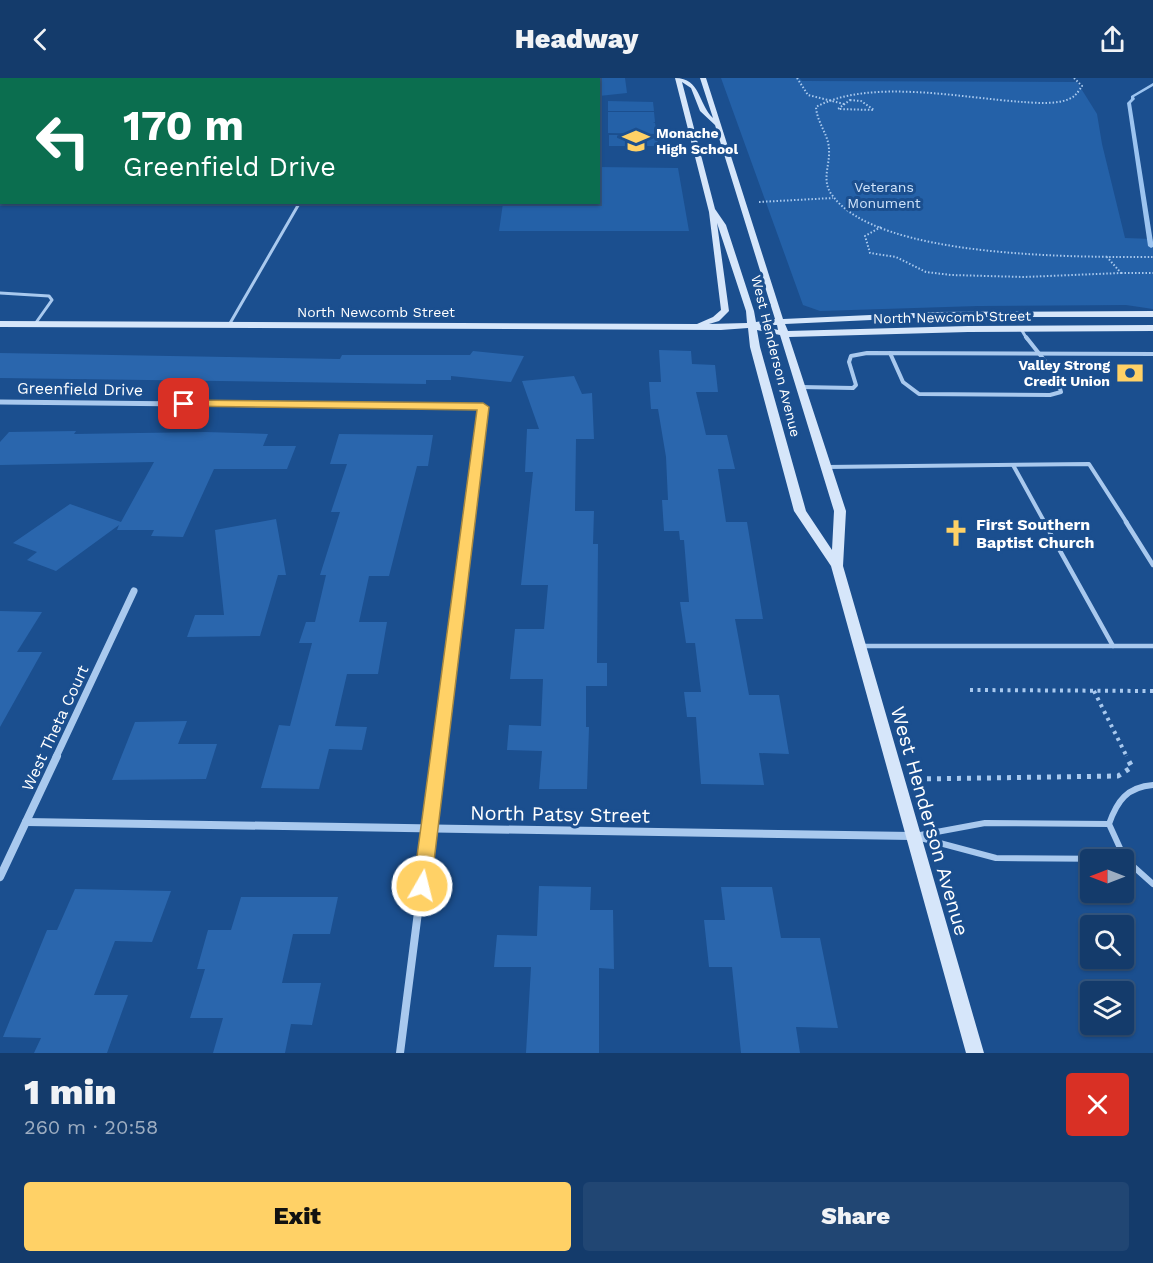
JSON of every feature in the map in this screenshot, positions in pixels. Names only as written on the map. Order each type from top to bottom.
[{"type":"main road","name":"West Henderson Avenue","points":[[703,78],[840,511],[837,566],[975,1053]]},
{"type":"main road","name":"West Henderson Avenue","points":[[678,79],[711,209],[722,225],[750,311],[755,347],[800,511],[837,566]]},
{"type":"main road","points":[[678,79],[690,82],[706,118],[717,124]]},
{"type":"main road","points":[[673,327],[716,319],[725,311],[711,209]]},
{"type":"main road","name":"North Newcomb Street","points":[[0,324],[673,327],[752,326],[780,321],[984,313],[1153,314]]},
{"type":"main road","points":[[1021,329],[1044,321],[1099,320],[1128,313]]},
{"type":"main road","name":"North Newcomb Street","points":[[752,326],[785,334],[1153,328]]},
{"type":"street","name":"Greenfield Drive","points":[[0,402],[483,407],[430,829]]},
{"type":"street","name":"West Theta Court","points":[[0,877],[134,591]]},
{"type":"street","name":"North Patsy Street","points":[[26,822],[913,836]]},
{"type":"street","points":[[400,1053],[430,829]]},
{"type":"lane","points":[[229,325],[299,204]]},
{"type":"lane","points":[[0,293],[49,296],[52,300],[35,324]]},
{"type":"lane","points":[[890,354],[898,376],[907,389],[919,394],[1050,395],[1061,392],[1062,387],[1052,370],[1037,354],[1021,329]]},
{"type":"lane","points":[[801,387],[853,388],[856,385],[849,362],[851,356],[1153,354]]},
{"type":"lane","points":[[826,467],[1089,464],[1153,565]]},
{"type":"lane","points":[[1013,465],[1113,646]]},
{"type":"lane","points":[[859,646],[1153,646]]},
{"type":"lane","points":[[1120,849],[1109,824],[1117,802],[1129,790],[1153,785]]},
{"type":"lane","points":[[913,836],[985,823],[1109,824]]},
{"type":"lane","points":[[913,836],[996,858],[1080,859]]},
{"type":"lane","points":[[1134,867],[1153,884]]},
{"type":"path","points":[[797,78],[808,95],[845,104],[850,100],[861,101],[874,110],[838,109],[845,104]]},
{"type":"path","points":[[1074,78],[1083,86],[1082,90],[1064,100],[1005,101],[927,88],[899,87],[841,93],[822,100],[816,107],[816,115],[829,146],[825,182],[833,198],[853,213],[881,227],[922,240],[977,252],[1027,257],[1153,257]]},
{"type":"path","points":[[743,202],[833,198]]},
{"type":"path","points":[[881,227],[865,236],[870,253],[896,257],[926,272],[1014,277],[1153,273]]},
{"type":"path","points":[[1107,257],[1121,273]]},
{"type":"path","points":[[970,690],[1153,691]]},
{"type":"path","points":[[897,779],[1118,776],[1132,766],[1094,691]]},
{"type":"green space","points":[[600,78],[625,78],[627,93],[600,96]]},
{"type":"green space","name":"Veterans Monument","points":[[721,78],[799,78],[802,81],[1077,82],[1097,114],[1125,238],[1153,239],[1153,309],[1126,305],[978,306],[820,311],[803,305]]},
{"type":"green space","points":[[608,101],[653,102],[654,111],[608,111]]},
{"type":"green space","points":[[608,112],[654,112],[655,122],[653,123],[655,123],[657,134],[608,133]]},
{"type":"green space","points":[[609,135],[657,135],[658,146],[609,146]]},
{"type":"green space","points":[[600,167],[678,168],[689,231],[499,231],[503,204],[600,204]]},
{"type":"building","points":[[659,350],[691,351],[692,364],[715,365],[718,392],[696,392],[706,435],[727,435],[735,469],[718,469],[726,522],[747,522],[763,619],[735,619],[749,695],[779,695],[789,754],[759,753],[764,785],[701,784],[696,717],[687,717],[684,692],[701,692],[695,643],[686,643],[680,602],[689,602],[684,540],[680,540],[679,531],[664,531],[662,500],[668,500],[666,457],[658,409],[651,409],[649,382],[661,382]]},
{"type":"building","points":[[473,351],[524,356],[511,382],[451,376],[451,380],[426,380],[426,384],[0,378],[0,353],[340,359],[342,355],[470,355]]},
{"type":"building","points":[[574,376],[582,394],[592,393],[594,439],[576,439],[575,511],[594,511],[593,544],[598,544],[597,663],[607,663],[607,686],[586,686],[586,727],[589,727],[587,789],[539,789],[542,751],[507,750],[509,725],[541,726],[543,679],[510,679],[515,629],[544,629],[548,585],[521,585],[533,472],[525,472],[527,429],[539,429],[522,381]]},
{"type":"building","points":[[76,431],[74,434],[205,432],[268,434],[263,446],[296,446],[287,469],[214,469],[183,537],[151,536],[154,530],[117,530],[119,525],[56,571],[27,560],[37,552],[13,543],[70,504],[121,522],[154,462],[0,465],[0,442],[9,432]]},
{"type":"building","points":[[339,434],[433,435],[428,466],[417,466],[389,576],[369,576],[359,622],[387,622],[378,674],[347,674],[335,726],[367,727],[362,750],[329,749],[319,789],[261,788],[279,725],[290,726],[312,643],[299,643],[306,622],[315,622],[326,575],[320,575],[340,512],[331,512],[347,464],[330,464]]},
{"type":"building","points":[[276,519],[286,575],[278,575],[260,636],[187,637],[195,615],[224,615],[215,530]]},
{"type":"building","points":[[0,611],[42,612],[17,652],[42,652],[0,727]]},
{"type":"building","points":[[187,721],[178,744],[217,744],[206,779],[112,780],[135,722]]},
{"type":"building","points":[[539,886],[591,887],[590,910],[613,910],[614,969],[599,968],[599,1053],[526,1053],[531,967],[494,967],[497,935],[537,936]]},
{"type":"building","points":[[721,887],[772,887],[781,938],[820,938],[838,1028],[796,1027],[800,1053],[741,1053],[732,967],[709,967],[704,920],[725,920]]},
{"type":"building","points":[[75,889],[171,891],[152,942],[115,941],[94,995],[128,995],[107,1053],[34,1053],[41,1038],[3,1037],[47,930],[57,930]]},
{"type":"building","points":[[241,897],[338,897],[330,934],[293,934],[282,983],[321,983],[312,1025],[291,1024],[285,1053],[213,1053],[223,1018],[190,1018],[205,969],[197,969],[208,930],[231,930]]},
{"type":"waterway","points":[[1151,246],[1129,103],[1132,97],[1153,84]]},
{"type":"place","name":"Monache High School","points":[[636,141]]},
{"type":"place","name":"Valley Strong Credit Union","points":[[1130,373]]},
{"type":"place","name":"First Southern Baptist Church","points":[[956,533]]},
{"type":"route","points":[[184,404],[483,407],[422,886]]}]
